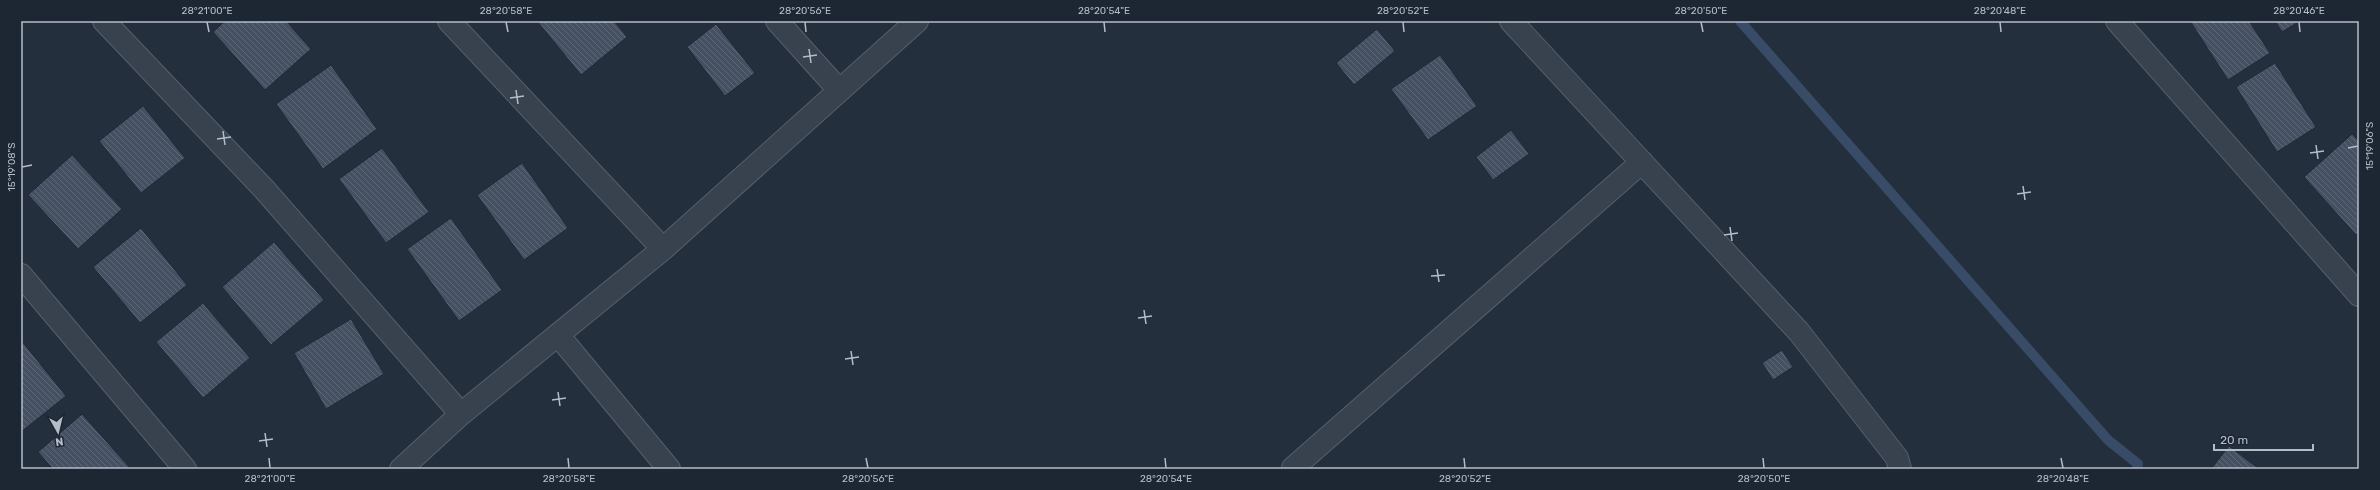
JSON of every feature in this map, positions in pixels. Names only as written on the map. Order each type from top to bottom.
[{"type":"street","points":[[104,21],[264,189],[461,414]]},
{"type":"street","points":[[449,21],[663,249]]},
{"type":"street","points":[[777,21],[839,90]]},
{"type":"street","points":[[401,469],[461,414],[663,249],[917,21]]},
{"type":"street","points":[[1511,21],[1799,332],[1897,458],[1900,469]]},
{"type":"street","points":[[2117,21],[2359,295]]},
{"type":"street","points":[[1293,468],[1642,162]]},
{"type":"street","points":[[21,275],[185,469]]},
{"type":"street","points":[[558,335],[669,469]]},
{"type":"building","points":[[225,21],[286,21],[311,49],[265,90],[213,32]]},
{"type":"building","points":[[537,21],[614,21],[627,37],[581,75]]},
{"type":"building","points":[[2190,21],[2249,21],[2270,53],[2228,80]]},
{"type":"building","points":[[2275,21],[2300,21],[2282,32]]},
{"type":"building","points":[[716,24],[755,73],[725,96],[687,47]]},
{"type":"building","points":[[1377,29],[1395,51],[1354,85],[1336,63]]},
{"type":"building","points":[[1440,55],[1477,106],[1428,140],[1391,89]]},
{"type":"building","points":[[2275,63],[2316,127],[2277,152],[2236,87]]},
{"type":"building","points":[[331,65],[377,129],[323,169],[276,104]]},
{"type":"building","points":[[143,106],[185,158],[141,193],[99,141]]},
{"type":"building","points":[[1511,130],[1529,154],[1493,180],[1476,157]]},
{"type":"building","points":[[2352,134],[2359,141],[2359,232],[2356,235],[2304,177]]},
{"type":"building","points":[[382,148],[429,212],[386,243],[339,179]]},
{"type":"building","points":[[72,155],[122,209],[78,249],[28,195]]},
{"type":"building","points":[[522,163],[568,228],[524,260],[477,195]]},
{"type":"building","points":[[451,218],[502,290],[459,321],[407,249]]},
{"type":"building","points":[[141,228],[187,285],[140,323],[93,267]]},
{"type":"building","points":[[274,242],[324,300],[271,345],[222,287]]},
{"type":"building","points":[[203,303],[250,358],[203,398],[156,342]]},
{"type":"building","points":[[351,319],[384,374],[326,409],[294,353]]},
{"type":"building","points":[[21,340],[66,396],[21,432]]},
{"type":"building","points":[[1782,350],[1793,367],[1773,380],[1762,363]]},
{"type":"building","points":[[82,414],[131,469],[53,469],[38,452]]},
{"type":"building","points":[[2229,446],[2259,469],[2211,469]]},
{"type":"waterway","points":[[1740,21],[2108,440],[2138,464],[2137,469]]}]
